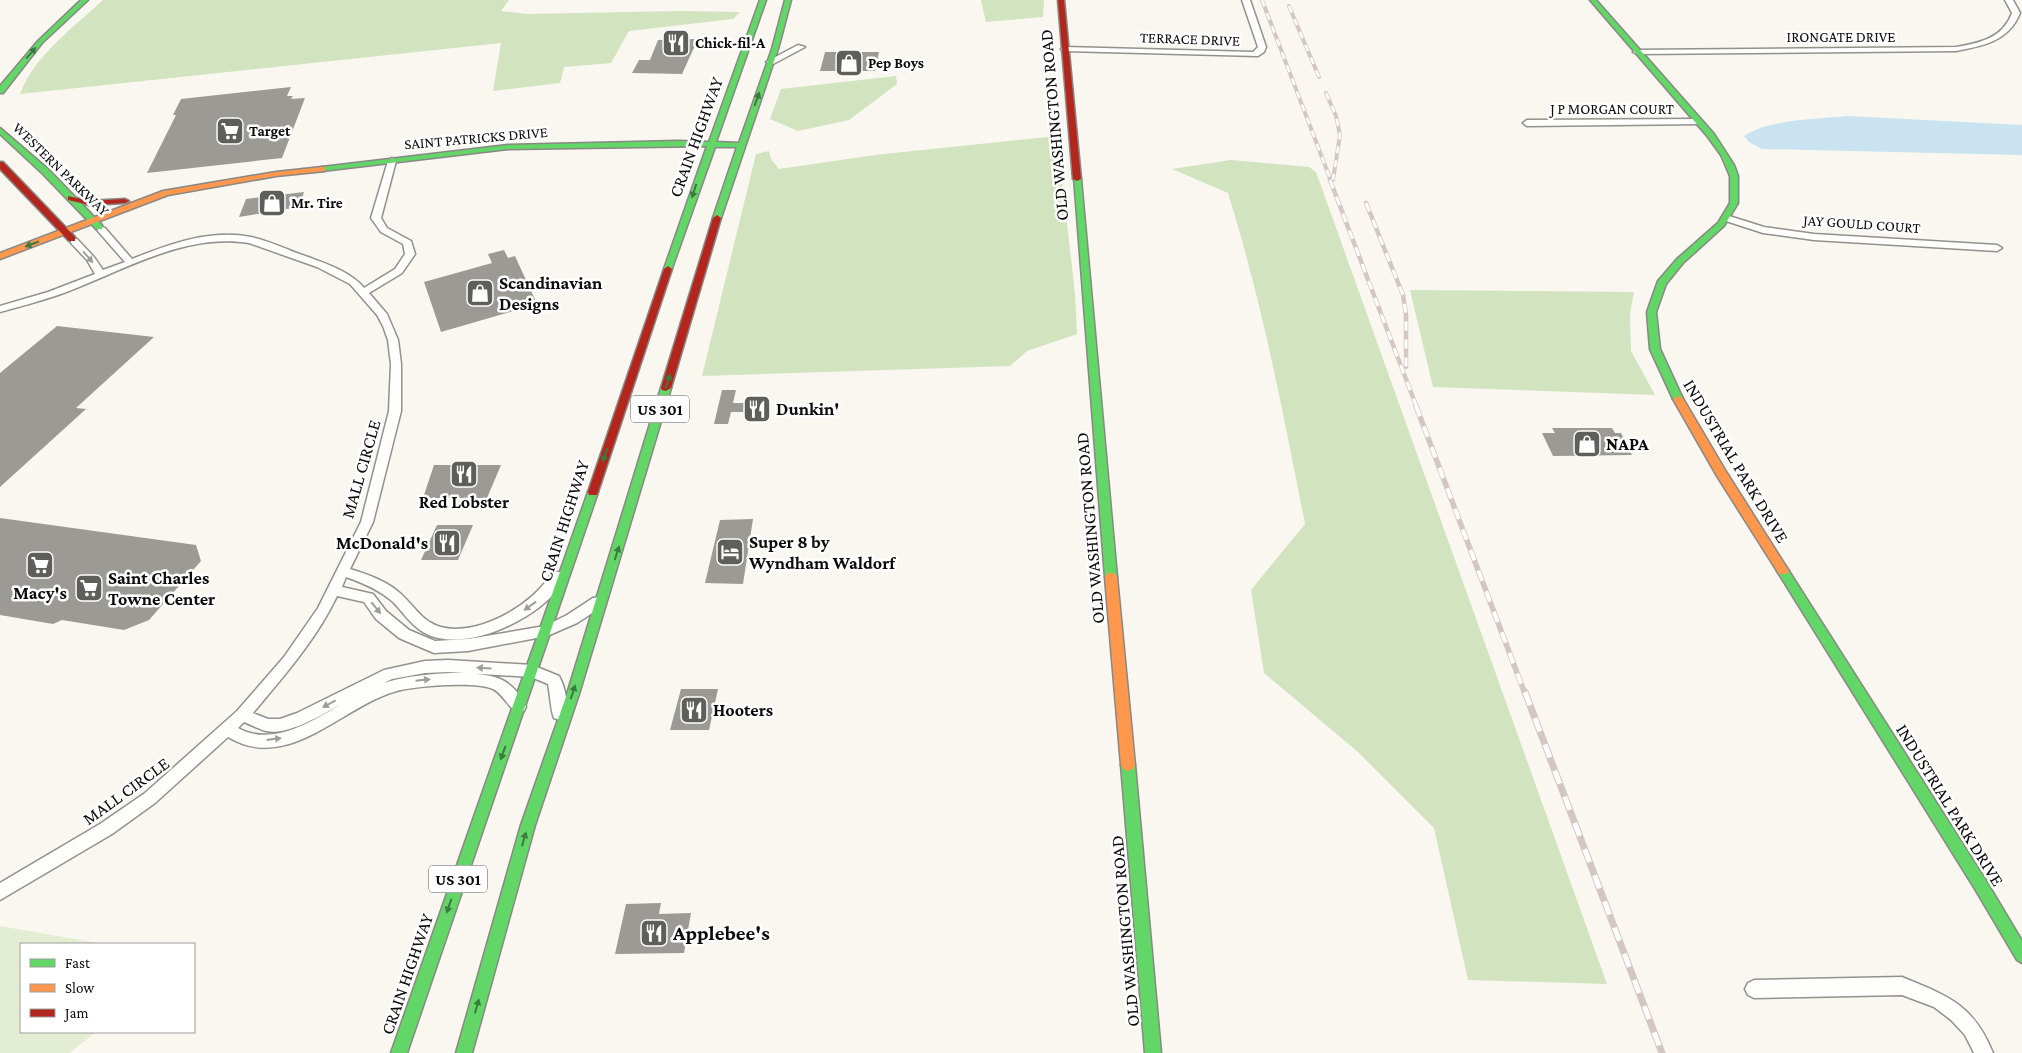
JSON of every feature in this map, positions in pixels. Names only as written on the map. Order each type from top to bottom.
[{"type":"main road","points":[[0,72],[35,33],[73,0]]},
{"type":"main road","points":[[0,91],[40,42],[85,0]]},
{"type":"main road","name":"CRAIN HIGHWAY","points":[[399,1053],[471,842],[547,631],[710,145],[730,97],[763,0]]},
{"type":"main road","name":"US 301","points":[[464,1053],[528,825],[602,600],[740,145],[770,62],[784,41],[788,0]]},
{"type":"main road","name":"OLD WASHINGTON ROAD","points":[[1060,0],[1154,1053]]},
{"type":"main road","name":"INDUSTRIAL PARK DRIVE","points":[[1593,0],[1698,122],[1726,158],[1736,179],[1735,202],[1726,218],[1717,229],[1672,267],[1662,279],[1656,292],[1650,320],[1654,349],[1660,367],[1708,453],[1980,884],[2022,956]]},
{"type":"main road","name":"WESTERN PARKWAY","points":[[0,130],[46,172],[92,220],[111,227]]},
{"type":"main road","name":"SAINT PATRICKS DRIVE","points":[[0,256],[92,220],[166,194],[188,188],[276,174],[522,146],[678,143],[740,145]]},
{"type":"main road","points":[[0,164],[74,241]]},
{"type":"main road","name":"SAINT PATRICKS DRIVE","points":[[59,246],[216,185]]},
{"type":"main road","points":[[71,198],[89,203],[112,202],[166,194]]},
{"type":"main road","points":[[0,268],[33,256]]},
{"type":"street","name":"TERRACE DRIVE","points":[[1065,49],[1256,54],[1262,47],[1246,0]]},
{"type":"street","name":"IRONGATE DRIVE","points":[[1636,52],[1930,50],[1965,47],[1992,40],[2007,31],[2016,13],[2009,0]]},
{"type":"street","points":[[770,62],[801,48],[784,41]]},
{"type":"street","name":"J P MORGAN COURT","points":[[1527,123],[1698,122]]},
{"type":"street","points":[[363,293],[399,271],[410,254],[408,243],[384,230],[376,218],[392,161]]},
{"type":"street","name":"JAY GOULD COURT","points":[[1726,218],[1763,230],[1814,237],[1997,248]]},
{"type":"street","points":[[111,227],[130,262]]},
{"type":"street","name":"MALL CIRCLE","points":[[0,309],[52,294],[130,262],[182,244],[219,238],[238,238],[346,276],[354,282],[382,314],[393,340],[396,364],[395,411],[366,522],[323,611],[290,662],[242,716],[179,774],[126,816],[0,892]]},
{"type":"street","points":[[74,241],[91,259],[100,274]]},
{"type":"street","points":[[342,571],[372,580],[398,599],[419,622],[435,631],[470,632],[512,619],[532,605],[546,593],[571,555]]},
{"type":"street","points":[[333,590],[368,598],[381,615],[404,634],[434,646],[468,646],[547,631],[602,600]]},
{"type":"street","points":[[242,716],[267,725],[280,725],[302,718],[382,678],[416,668],[448,666],[532,671],[554,680],[559,701],[558,738]]},
{"type":"street","points":[[228,729],[243,738],[260,741],[282,739],[306,730],[364,698],[389,687],[424,679],[492,681],[509,692],[520,707]]},
{"type":"street","points":[[1754,989],[1902,986],[1940,1002],[1957,1014],[1971,1029],[1984,1053]]},
{"type":"green space","points":[[103,0],[509,0],[501,11],[526,14],[680,11],[740,12],[733,19],[629,31],[611,63],[564,67],[560,83],[493,91],[501,43],[20,94],[26,80],[45,55]]},
{"type":"green space","points":[[981,0],[1044,0],[1043,17],[986,22]]},
{"type":"green space","points":[[896,76],[897,84],[849,120],[798,131],[770,119],[781,89]]},
{"type":"green space","points":[[1057,136],[1075,294],[1077,334],[1027,351],[1010,366],[702,376],[756,154],[769,151],[771,159],[779,169],[875,155]]},
{"type":"green space","points":[[1231,160],[1309,167],[1316,172],[1607,984],[1468,980],[1434,828],[1358,752],[1264,673],[1251,590],[1305,524],[1262,316],[1228,193],[1172,169]]},
{"type":"green space","points":[[1410,290],[1634,292],[1630,314],[1631,351],[1655,395],[1433,387]]},
{"type":"green space","points":[[0,926],[97,943],[20,943],[20,1033],[95,1033],[69,1053],[0,1053]]},
{"type":"water","points":[[1848,116],[2022,125],[2022,155],[1762,149],[1749,142],[1744,136],[1754,130],[1780,123]]},
{"type":"building","points":[[698,39],[682,74],[632,73],[639,60],[650,60],[658,40]]},
{"type":"building","name":"Pep Boys","points":[[825,52],[879,52],[875,71],[820,71]]},
{"type":"building","name":"Target","points":[[291,87],[287,96],[293,96],[291,99],[305,98],[282,158],[147,173],[176,115],[173,115],[181,99]]},
{"type":"building","name":"Mr. Tire","points":[[304,192],[299,207],[239,217],[246,199]]},
{"type":"building","name":"Scandinavian Designs","points":[[504,250],[508,258],[515,256],[537,304],[441,332],[424,282],[492,263],[488,254]]},
{"type":"building","points":[[57,326],[154,337],[76,408],[86,409],[0,487],[0,373]]},
{"type":"building","points":[[722,390],[736,390],[733,403],[745,403],[743,412],[731,412],[728,424],[714,424]]},
{"type":"building","name":"NAPA","points":[[1552,428],[1612,428],[1615,433],[1621,433],[1632,455],[1553,456],[1542,433],[1555,433]]},
{"type":"building","name":"Red Lobster","points":[[434,465],[501,465],[487,498],[423,498]]},
{"type":"building","name":"Saint Charles Towne Center","points":[[0,518],[196,545],[201,561],[149,620],[124,630],[62,620],[53,624],[0,615]]},
{"type":"building","name":"Super 8 by Wyndham Waldorf","points":[[753,519],[743,584],[705,583],[720,520]]},
{"type":"building","name":"McDonald's","points":[[437,525],[473,525],[458,560],[421,560]]},
{"type":"building","name":"Hooters","points":[[681,689],[718,689],[709,730],[670,730]]},
{"type":"building","name":"Applebee's","points":[[661,903],[659,914],[691,913],[684,953],[615,954],[626,904]]},
{"type":"railway","points":[[1262,0],[1331,181]]},
{"type":"railway","points":[[1289,6],[1319,77]]},
{"type":"railway","points":[[1326,93],[1336,116],[1340,135],[1333,180]]},
{"type":"railway","points":[[1330,180],[1417,408]]},
{"type":"railway","points":[[1366,203],[1403,295],[1406,315],[1406,367]]},
{"type":"railway","points":[[1416,406],[1525,694]]},
{"type":"railway","points":[[1525,692],[1662,1053]]},
{"type":"traffic: fast","points":[[0,91],[40,42],[85,0]]},
{"type":"traffic: fast","points":[[668,269],[763,0]]},
{"type":"traffic: fast","points":[[717,218],[775,49],[788,0]]},
{"type":"traffic: fast","points":[[1593,0],[1711,135],[1725,155],[1734,176],[1734,203],[1721,224],[1680,261],[1661,283],[1651,312],[1655,349],[1678,399]]},
{"type":"traffic: fast","points":[[0,130],[46,172],[99,227]]},
{"type":"traffic: fast","points":[[322,169],[508,147],[678,143],[740,145]]},
{"type":"traffic: fast","points":[[1077,179],[1111,577]]},
{"type":"traffic: fast","points":[[464,1053],[528,825],[573,694],[666,388]]},
{"type":"traffic: fast","points":[[399,1053],[546,633],[593,492]]},
{"type":"traffic: fast","points":[[1783,571],[1980,884],[2022,955]]},
{"type":"traffic: fast","points":[[1128,765],[1153,1053]]},
{"type":"traffic: slow","points":[[0,256],[166,193],[276,174],[322,169]]},
{"type":"traffic: slow","points":[[1678,399],[1721,473],[1783,571]]},
{"type":"traffic: slow","points":[[1111,577],[1128,765]]},
{"type":"traffic: jam","points":[[1061,0],[1077,179]]},
{"type":"traffic: jam","points":[[0,164],[72,239]]},
{"type":"traffic: jam","points":[[71,198],[89,203],[125,201]]},
{"type":"traffic: jam","points":[[666,388],[717,218]]},
{"type":"traffic: jam","points":[[593,492],[668,269]]},
{"type":"place","name":"Chick-fil-A","points":[[676,43]]},
{"type":"place","name":"Pep Boys","points":[[849,63]]},
{"type":"place","name":"Target","points":[[230,131]]},
{"type":"place","name":"Mr. Tire","points":[[272,203]]},
{"type":"place","name":"Scandinavian Designs","points":[[480,293]]},
{"type":"place","name":"Dunkin'","points":[[757,409]]},
{"type":"place","name":"NAPA","points":[[1587,444]]},
{"type":"place","name":"Red Lobster","points":[[464,474]]},
{"type":"place","name":"McDonald's","points":[[447,543]]},
{"type":"place","name":"Super 8 by Wyndham Waldorf","points":[[730,552]]},
{"type":"place","name":"Macy's","points":[[40,565]]},
{"type":"place","name":"Saint Charles Towne Center","points":[[89,588]]},
{"type":"place","name":"Hooters","points":[[694,710]]},
{"type":"place","name":"Applebee's","points":[[654,933]]}]
